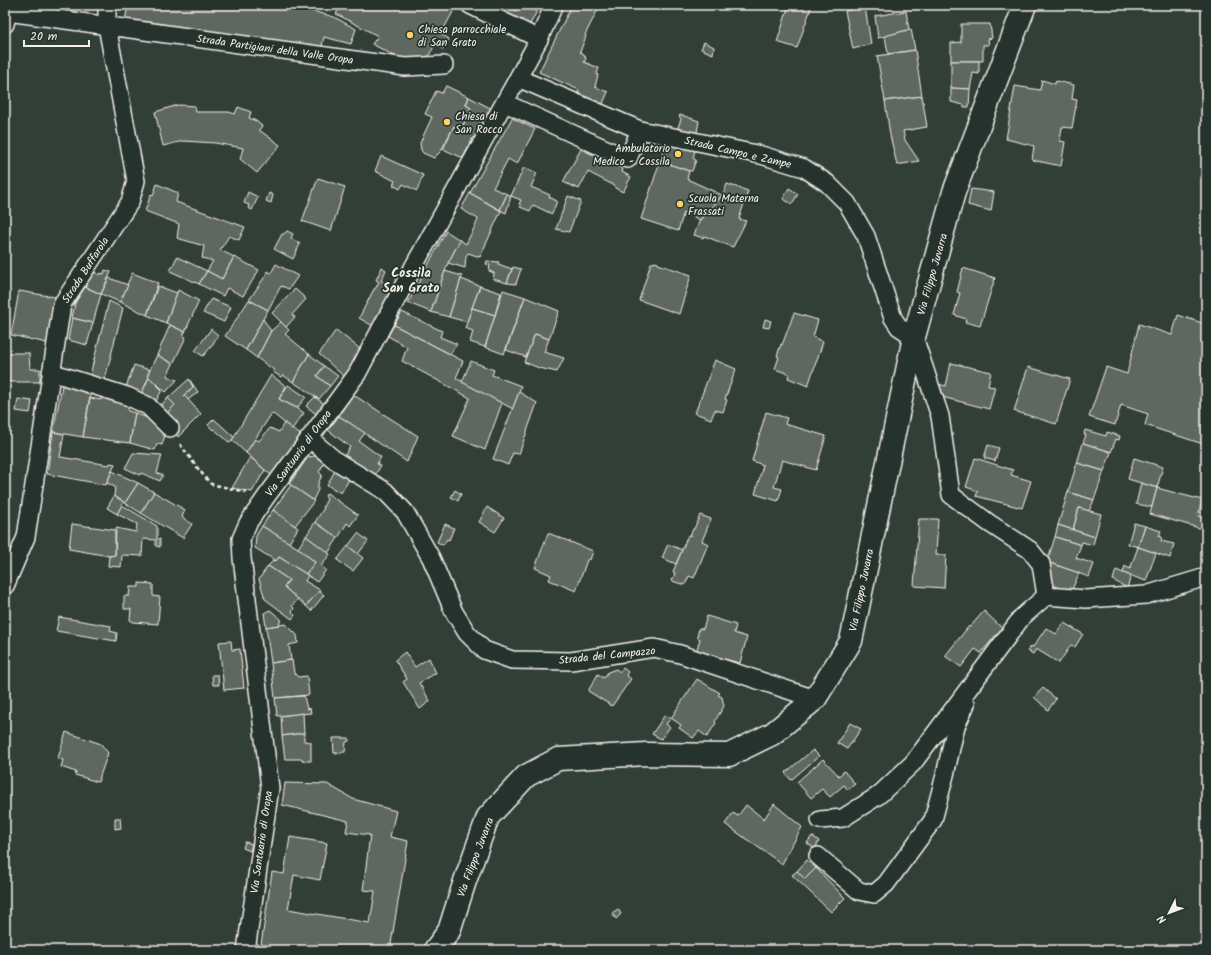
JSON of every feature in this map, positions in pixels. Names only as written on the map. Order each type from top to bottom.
[{"type":"main road","name":"Via Filippo Juvarra","points":[[444,944],[488,817],[526,776],[558,759],[646,754],[729,755],[772,734],[815,699],[850,641],[914,336],[954,192],[1025,5]]},
{"type":"street","name":"Strada Buffarola","points":[[5,586],[26,537],[62,304],[130,202],[136,181],[107,26],[107,5]]},
{"type":"street","points":[[470,5],[539,39]]},
{"type":"street","name":"Via Santuario di Oropa","points":[[246,950],[270,788],[241,540],[248,523],[266,497],[357,374],[415,264],[539,39],[554,5]]},
{"type":"street","name":"Strada Partigiani della Valle Oropa","points":[[5,24],[8,12],[405,67],[444,65]]},
{"type":"street","name":"Strada Campo e Zampe","points":[[518,78],[640,130],[761,155],[804,168],[827,183],[847,203],[866,236],[893,318],[899,328],[914,336]]},
{"type":"street","points":[[504,103],[628,159],[640,130]]},
{"type":"street","points":[[914,336],[940,416],[951,495],[1030,550],[1041,564],[1046,596]]},
{"type":"street","points":[[51,372],[127,396],[148,406],[170,428]]},
{"type":"street","name":"Strada del Campazzo","points":[[309,438],[336,461],[385,491],[405,512],[431,558],[454,612],[467,633],[484,650],[512,660],[572,661],[654,648],[680,654],[815,699]]},
{"type":"street","points":[[820,820],[843,818],[879,795],[913,763],[1022,617],[1046,596],[1086,599],[1146,595],[1206,577]]},
{"type":"street","points":[[818,856],[859,892],[874,894],[886,884],[933,820],[956,726],[977,678]]},
{"type":"path","points":[[170,428],[199,470],[211,484],[266,497]]},
{"type":"building","points":[[128,5],[289,5],[334,17],[356,29],[351,44],[324,37],[321,50],[304,48],[304,44],[125,20]]},
{"type":"building","name":"Chiesa parrocchiale di San Grato","points":[[341,5],[450,5],[455,8],[441,34],[449,39],[443,49],[435,45],[425,62],[406,62],[372,44],[378,36],[336,14]]},
{"type":"building","points":[[523,5],[537,11],[526,32],[499,19],[506,6],[519,12]]},
{"type":"building","points":[[572,5],[600,5],[585,35],[586,36],[580,52],[584,54],[586,59],[584,62],[599,68],[595,87],[608,92],[601,108],[576,99],[579,90],[539,72]]},
{"type":"building","points":[[789,5],[812,5],[797,48],[777,42]]},
{"type":"building","points":[[865,7],[871,44],[853,49],[845,11]]},
{"type":"building","points":[[906,11],[909,30],[878,38],[875,16]]},
{"type":"building","points":[[961,24],[990,24],[992,38],[988,39],[989,45],[983,45],[983,61],[951,61],[951,43],[961,42]]},
{"type":"building","points":[[911,29],[915,50],[888,54],[885,36]]},
{"type":"building","points":[[704,42],[714,47],[713,54],[701,49]]},
{"type":"building","points":[[915,50],[922,96],[885,101],[877,56]]},
{"type":"building","points":[[951,61],[979,61],[979,74],[973,73],[970,89],[951,88]]},
{"type":"building","points":[[1042,80],[1055,84],[1056,81],[1074,85],[1072,99],[1077,100],[1072,128],[1062,127],[1060,141],[1065,142],[1061,166],[1032,160],[1034,146],[1006,139],[1015,86],[1040,90]]},
{"type":"building","name":"Chiesa di San Rocco","points":[[446,86],[469,97],[466,105],[471,108],[461,130],[454,126],[441,151],[434,158],[423,153],[420,143],[432,117],[425,114],[436,91],[442,93]]},
{"type":"building","points":[[951,88],[970,89],[969,107],[964,107],[964,105],[951,102]]},
{"type":"building","points":[[922,96],[927,127],[903,131],[905,140],[919,161],[897,165],[890,135],[885,101]]},
{"type":"building","points":[[469,97],[494,110],[477,141],[472,139],[463,158],[443,149],[454,126],[461,130],[471,108],[466,105]]},
{"type":"building","points":[[178,105],[195,106],[196,112],[229,112],[235,114],[238,107],[251,112],[249,118],[262,126],[259,130],[280,145],[257,173],[240,159],[243,148],[215,143],[183,141],[163,146],[155,112]]},
{"type":"building","points":[[681,115],[699,121],[697,132],[694,135],[677,130],[681,119],[679,116]]},
{"type":"building","points":[[512,118],[535,129],[517,164],[508,159],[493,188],[507,194],[500,210],[470,193]]},
{"type":"building","name":"Ambulatorio Medico - Cossila","points":[[666,143],[695,150],[693,158],[696,160],[692,171],[660,161]]},
{"type":"building","points":[[581,149],[623,169],[622,172],[631,177],[623,192],[615,188],[615,186],[588,172],[579,189],[563,182]]},
{"type":"building","points":[[381,156],[423,175],[417,191],[403,184],[400,189],[393,185],[395,181],[375,171]]},
{"type":"building","name":"Scuola Materna Frassati","points":[[660,161],[689,171],[687,179],[722,195],[700,220],[684,212],[678,231],[641,219]]},
{"type":"building","points":[[524,167],[537,173],[531,187],[550,195],[549,197],[557,201],[552,214],[533,205],[530,211],[520,207],[521,205],[519,204],[521,200],[511,196]]},
{"type":"building","points":[[318,178],[345,187],[331,231],[302,221]]},
{"type":"building","points":[[157,184],[178,193],[176,202],[245,227],[239,240],[229,236],[220,250],[234,257],[222,279],[207,271],[213,261],[202,258],[204,246],[177,238],[179,224],[145,211],[151,194],[153,195]]},
{"type":"building","points":[[727,184],[748,191],[739,219],[746,221],[733,247],[704,236],[703,238],[694,235],[700,220],[723,195]]},
{"type":"building","points":[[789,188],[798,194],[792,204],[783,199]]},
{"type":"building","points":[[971,189],[994,192],[991,211],[968,205]]},
{"type":"building","points":[[248,192],[258,197],[252,210],[248,208],[249,205],[244,203]]},
{"type":"building","points":[[269,193],[273,195],[271,203],[266,201]]},
{"type":"building","points":[[470,193],[501,211],[480,257],[468,253],[466,256],[465,268],[448,263],[460,240],[466,244],[478,220],[461,209]]},
{"type":"building","points":[[507,194],[511,196],[506,213],[500,210]]},
{"type":"building","points":[[568,196],[581,201],[569,232],[556,229]]},
{"type":"building","points":[[287,231],[293,234],[291,238],[300,244],[293,259],[274,249],[282,234]]},
{"type":"building","points":[[446,231],[460,240],[448,263],[431,312],[408,303]]},
{"type":"building","points":[[177,257],[207,271],[199,284],[170,271]]},
{"type":"building","points":[[234,257],[259,270],[243,296],[227,288],[223,296],[199,284],[207,271],[222,279]]},
{"type":"building","points":[[487,261],[499,262],[498,264],[512,269],[507,283],[493,279],[494,273],[489,271],[490,265],[486,264]]},
{"type":"building","points":[[654,262],[691,275],[679,314],[639,300],[651,263]]},
{"type":"building","points":[[276,264],[298,276],[289,289],[281,286],[268,310],[249,300],[266,275],[267,271],[271,273]]},
{"type":"building","points":[[382,267],[386,270],[381,281],[395,289],[373,326],[359,318],[379,282],[376,280]]},
{"type":"building","points":[[513,267],[521,269],[516,284],[507,283]]},
{"type":"building","points":[[963,268],[995,278],[980,326],[965,322],[966,319],[954,315],[960,293],[957,292]]},
{"type":"building","points":[[105,270],[111,272],[101,294],[85,287],[94,272],[100,275],[101,273],[104,274]]},
{"type":"building","points":[[445,271],[462,276],[449,317],[431,312]]},
{"type":"building","points":[[132,273],[158,283],[147,315],[120,302]]},
{"type":"building","points":[[109,278],[128,285],[120,302],[101,294]]},
{"type":"building","points":[[461,279],[480,286],[467,322],[449,317]]},
{"type":"building","points":[[158,286],[177,293],[166,323],[147,315]]},
{"type":"building","points":[[480,286],[501,293],[495,315],[472,308]]},
{"type":"building","points":[[85,287],[101,294],[93,323],[72,318],[75,303]]},
{"type":"building","points":[[295,289],[306,299],[292,315],[295,317],[286,327],[272,313]]},
{"type":"building","points":[[178,290],[199,301],[185,332],[166,323]]},
{"type":"building","points":[[503,290],[525,297],[504,354],[485,347]]},
{"type":"building","points":[[19,291],[55,297],[47,343],[11,335]]},
{"type":"building","points":[[1206,296],[1206,445],[1145,425],[1148,414],[1121,405],[1115,425],[1089,417],[1106,367],[1127,374],[1139,324],[1172,335],[1178,315],[1202,323],[1205,311],[1202,310]]},
{"type":"building","points":[[525,297],[559,311],[549,339],[535,334],[526,357],[506,350]]},
{"type":"building","points":[[211,299],[231,307],[224,322],[203,313]]},
{"type":"building","points":[[249,300],[268,310],[246,350],[225,336]]},
{"type":"building","points":[[109,301],[123,308],[104,383],[89,379]]},
{"type":"building","points":[[472,308],[495,315],[485,347],[470,342],[473,331],[465,328]]},
{"type":"building","points":[[402,312],[442,331],[440,337],[457,344],[450,354],[394,325]]},
{"type":"building","points":[[794,313],[818,320],[813,337],[823,342],[808,386],[788,378],[789,374],[775,369],[781,344],[782,345]]},
{"type":"building","points":[[72,318],[93,323],[87,345],[68,340]]},
{"type":"building","points":[[263,319],[271,331],[257,358],[246,350]]},
{"type":"building","points":[[765,319],[771,321],[769,328],[763,327]]},
{"type":"building","points":[[281,322],[289,330],[285,334],[309,354],[293,382],[283,375],[281,377],[273,372],[274,370],[257,358],[271,331]]},
{"type":"building","points":[[170,325],[185,332],[183,336],[186,337],[173,364],[157,355]]},
{"type":"building","points":[[394,325],[463,361],[456,378],[502,403],[485,450],[453,436],[470,398],[402,361],[407,347],[388,336]]},
{"type":"building","points":[[211,329],[218,335],[211,347],[203,356],[195,351]]},
{"type":"building","points":[[336,330],[364,352],[347,379],[319,354]]},
{"type":"building","points":[[535,334],[549,339],[544,352],[564,358],[557,372],[539,368],[524,362]]},
{"type":"building","points":[[7,353],[29,353],[30,369],[40,369],[40,382],[5,382]]},
{"type":"building","points":[[309,354],[324,366],[317,376],[330,386],[319,399],[293,382]]},
{"type":"building","points":[[157,355],[173,364],[167,376],[177,380],[166,392],[147,376]]},
{"type":"building","points":[[715,360],[736,369],[725,399],[727,400],[723,412],[715,410],[711,419],[695,413]]},
{"type":"building","points":[[471,361],[494,370],[492,375],[521,386],[513,409],[462,382]]},
{"type":"building","points":[[951,363],[991,372],[988,386],[995,387],[989,409],[942,397],[938,384],[946,386]]},
{"type":"building","points":[[134,365],[150,370],[147,376],[149,377],[142,393],[126,387]]},
{"type":"building","points":[[324,366],[338,376],[330,386],[317,376]]},
{"type":"building","points":[[1028,367],[1070,379],[1056,424],[1014,411]]},
{"type":"building","points":[[271,375],[286,386],[279,399],[304,413],[292,429],[272,413],[246,453],[232,440]]},
{"type":"building","points":[[149,377],[162,390],[155,403],[142,393]]},
{"type":"building","points":[[189,379],[198,392],[188,400],[184,395],[193,387]]},
{"type":"building","points":[[189,379],[193,387],[184,395],[201,414],[178,437],[164,416],[175,405],[168,398]]},
{"type":"building","points":[[63,381],[91,390],[83,437],[53,432]]},
{"type":"building","points":[[288,385],[306,397],[297,408],[279,399]]},
{"type":"building","points":[[102,392],[129,399],[128,411],[135,413],[130,443],[83,437],[90,398],[101,400]]},
{"type":"building","points":[[519,392],[537,403],[519,454],[513,453],[508,465],[493,459]]},
{"type":"building","points":[[352,394],[418,436],[407,462],[339,416]]},
{"type":"building","points":[[315,397],[328,407],[320,417],[306,406]]},
{"type":"building","points":[[168,398],[175,405],[164,416],[158,408]]},
{"type":"building","points":[[18,399],[32,401],[30,413],[16,411]]},
{"type":"building","points":[[766,412],[787,418],[785,424],[826,436],[816,470],[782,460],[774,487],[782,489],[778,501],[755,494],[763,465],[752,461]]},
{"type":"building","points":[[135,413],[162,424],[166,432],[162,445],[157,444],[155,450],[130,443]]},
{"type":"building","points":[[339,416],[365,433],[359,441],[381,457],[377,464],[380,466],[379,469],[372,479],[341,461],[350,447],[328,430]]},
{"type":"building","points":[[214,419],[234,437],[230,443],[208,425]]},
{"type":"building","points":[[284,423],[302,436],[273,477],[246,453],[255,439],[259,441],[270,428],[279,432]]},
{"type":"building","points":[[1085,430],[1106,436],[1107,432],[1120,436],[1119,440],[1116,439],[1111,452],[1083,443],[1086,435],[1084,434]]},
{"type":"building","points":[[53,432],[64,434],[60,457],[109,465],[110,463],[115,464],[106,485],[47,474]]},
{"type":"building","points":[[1083,443],[1111,452],[1104,471],[1077,463]]},
{"type":"building","points":[[988,445],[999,448],[995,461],[984,458]]},
{"type":"building","points":[[133,453],[162,455],[157,473],[163,475],[160,481],[141,473],[140,475],[125,468]]},
{"type":"building","points":[[315,456],[324,463],[319,472],[322,475],[318,484],[318,490],[313,500],[289,484],[308,457]]},
{"type":"building","points":[[250,457],[265,470],[252,492],[232,488]]},
{"type":"building","points":[[975,458],[1013,470],[1011,475],[1031,481],[1022,508],[976,496],[978,491],[966,487]]},
{"type":"building","points":[[1134,458],[1163,467],[1157,488],[1128,479]]},
{"type":"building","points":[[1077,463],[1104,471],[1094,500],[1068,492]]},
{"type":"building","points":[[336,469],[350,478],[341,493],[327,485]]},
{"type":"building","points":[[112,471],[138,483],[125,503],[114,496],[115,487],[107,483]]},
{"type":"building","points":[[138,483],[154,492],[141,513],[125,503]]},
{"type":"building","points":[[1141,483],[1157,488],[1152,507],[1136,504]]},
{"type":"building","points":[[291,485],[314,501],[295,526],[273,510]]},
{"type":"building","points":[[1157,488],[1202,500],[1198,516],[1206,518],[1206,530],[1150,514]]},
{"type":"building","points":[[455,490],[461,494],[458,501],[451,497]]},
{"type":"building","points":[[154,492],[185,510],[182,517],[192,524],[183,538],[141,513]]},
{"type":"building","points":[[1068,492],[1094,500],[1089,511],[1079,508],[1073,530],[1058,525]]},
{"type":"building","points":[[327,493],[358,515],[350,526],[347,523],[338,538],[315,522],[324,508],[323,507],[327,499],[325,496]]},
{"type":"building","points":[[114,496],[124,502],[117,514],[107,508]]},
{"type":"building","points":[[122,505],[157,526],[157,539],[160,539],[160,547],[156,546],[156,540],[143,539],[142,556],[122,555],[121,567],[108,566],[109,556],[115,555],[116,528],[136,532],[137,524],[117,514]]},
{"type":"building","points":[[487,507],[504,518],[495,532],[479,522]]},
{"type":"building","points":[[1079,508],[1101,514],[1095,537],[1073,530]]},
{"type":"building","points":[[273,510],[298,528],[289,543],[262,526]]},
{"type":"building","points":[[700,515],[711,519],[702,541],[708,544],[694,578],[689,576],[685,585],[672,581],[675,573],[673,572],[688,535],[690,536]]},
{"type":"building","points":[[919,519],[938,519],[936,555],[946,555],[944,588],[914,586]]},
{"type":"building","points":[[315,522],[338,538],[328,553],[306,536]]},
{"type":"building","points":[[1134,523],[1145,526],[1138,547],[1128,544]]},
{"type":"building","points":[[72,524],[115,530],[115,555],[109,556],[69,549]]},
{"type":"building","points":[[445,524],[454,528],[449,540],[447,539],[443,545],[437,542]]},
{"type":"building","points":[[1058,525],[1095,537],[1093,545],[1082,542],[1081,545],[1055,537]]},
{"type":"building","points":[[262,526],[298,548],[315,562],[306,574],[279,557],[276,561],[255,548],[256,536]]},
{"type":"building","points":[[1145,526],[1161,531],[1159,536],[1162,537],[1161,541],[1174,544],[1170,558],[1138,547]]},
{"type":"building","points":[[358,533],[368,541],[358,554],[348,546]]},
{"type":"building","points":[[548,533],[593,551],[590,560],[587,560],[576,591],[549,580],[551,575],[535,568]]},
{"type":"building","points":[[306,536],[330,554],[321,566],[326,570],[317,582],[306,574],[315,562],[298,548]]},
{"type":"building","points":[[1055,537],[1081,545],[1076,558],[1094,564],[1089,577],[1047,562]]},
{"type":"building","points":[[668,544],[682,550],[676,564],[662,558]]},
{"type":"building","points":[[348,546],[363,558],[353,571],[337,560]]},
{"type":"building","points":[[1138,547],[1156,553],[1146,581],[1123,573],[1125,566],[1130,569]]},
{"type":"building","points":[[279,557],[306,574],[308,576],[305,581],[320,590],[306,606],[284,587],[289,580],[268,566]]},
{"type":"building","points":[[1047,562],[1079,573],[1071,592],[1051,585]]},
{"type":"building","points":[[268,566],[289,580],[284,587],[298,599],[292,606],[294,608],[292,612],[295,615],[292,619],[265,599],[259,579]]},
{"type":"building","points":[[1116,570],[1131,576],[1127,588],[1113,580]]},
{"type":"building","points":[[139,583],[153,584],[153,596],[160,597],[158,624],[133,622],[130,620],[131,609],[124,609],[124,596],[129,596],[130,587],[139,587]]},
{"type":"building","points":[[319,591],[324,595],[311,611],[306,606]]},
{"type":"building","points":[[270,610],[281,619],[279,625],[266,627],[264,613]]},
{"type":"building","points":[[984,611],[1002,628],[981,653],[975,649],[961,667],[945,656],[969,626],[970,627]]},
{"type":"building","points":[[707,616],[736,625],[734,633],[747,637],[740,663],[696,652],[700,639],[697,637],[699,628],[703,629]]},
{"type":"building","points":[[59,617],[111,626],[110,631],[117,633],[116,641],[56,631]]},
{"type":"building","points":[[1064,623],[1083,634],[1075,647],[1071,645],[1059,663],[1036,649],[1033,654],[1028,651],[1031,646],[1033,647],[1046,628],[1056,634]]},
{"type":"building","points":[[286,624],[297,635],[298,643],[289,645],[291,660],[271,663],[266,627]]},
{"type":"building","points":[[231,641],[232,650],[240,649],[244,688],[224,690],[219,642]]},
{"type":"building","points":[[405,652],[415,667],[429,658],[436,673],[419,683],[430,701],[420,709],[403,682],[407,679],[395,660]]},
{"type":"building","points":[[292,660],[294,673],[298,677],[307,676],[309,695],[275,698],[271,663]]},
{"type":"building","points":[[623,668],[628,672],[626,675],[631,679],[612,706],[588,691],[598,674],[604,678],[608,672],[616,669],[620,672]]},
{"type":"building","points":[[212,675],[218,675],[219,685],[213,685]]},
{"type":"building","points":[[697,679],[720,693],[718,695],[722,697],[724,706],[707,737],[699,731],[693,738],[679,728],[681,725],[671,718]]},
{"type":"building","points":[[1043,688],[1056,699],[1048,710],[1034,697]]},
{"type":"building","points":[[304,696],[307,709],[310,708],[311,713],[277,716],[275,698]]},
{"type":"building","points":[[303,713],[304,733],[282,736],[281,716]]},
{"type":"building","points":[[665,715],[671,718],[666,724],[670,727],[661,739],[652,734]]},
{"type":"building","points":[[850,723],[861,729],[847,749],[837,743]]},
{"type":"building","points":[[66,732],[101,744],[108,753],[98,782],[75,775],[76,772],[61,767],[63,760],[58,758]]},
{"type":"building","points":[[304,733],[304,741],[311,742],[311,761],[303,761],[303,759],[285,759],[282,736]]},
{"type":"building","points":[[333,738],[349,738],[349,741],[346,742],[345,752],[334,753]]},
{"type":"building","points":[[813,750],[819,756],[791,780],[785,773]]},
{"type":"building","points":[[823,759],[839,776],[844,771],[855,784],[848,790],[844,785],[830,797],[822,789],[811,798],[797,782]]},
{"type":"building","points":[[285,783],[327,784],[353,799],[396,811],[390,837],[408,841],[390,950],[301,950],[261,945],[272,872],[284,874],[290,837],[327,843],[320,880],[294,875],[288,909],[370,923],[375,891],[363,890],[370,835],[346,832],[348,821],[282,805]]},
{"type":"building","points":[[774,804],[802,827],[782,864],[725,824],[733,813],[738,816],[746,805],[764,819]]},
{"type":"building","points":[[115,818],[120,818],[121,828],[115,829]]},
{"type":"building","points":[[812,836],[819,841],[815,849],[807,843]]},
{"type":"building","points":[[245,842],[252,844],[250,851],[243,848]]},
{"type":"building","points":[[807,860],[816,868],[805,879],[797,871]]},
{"type":"building","points":[[816,868],[845,898],[831,912],[792,875],[797,871],[805,879]]},
{"type":"building","points":[[618,909],[621,914],[616,919],[612,913]]},
{"type":"place","name":"Chiesa parrocchiale di San Grato","points":[[410,35]]},
{"type":"place","name":"Chiesa di San Rocco","points":[[447,122]]},
{"type":"place","name":"Ambulatorio Medico - Cossila","points":[[678,154]]},
{"type":"place","name":"Scuola Materna Frassati","points":[[680,204]]},
{"type":"district","name":"Cossila San Grato","points":[[411,280]]}]
